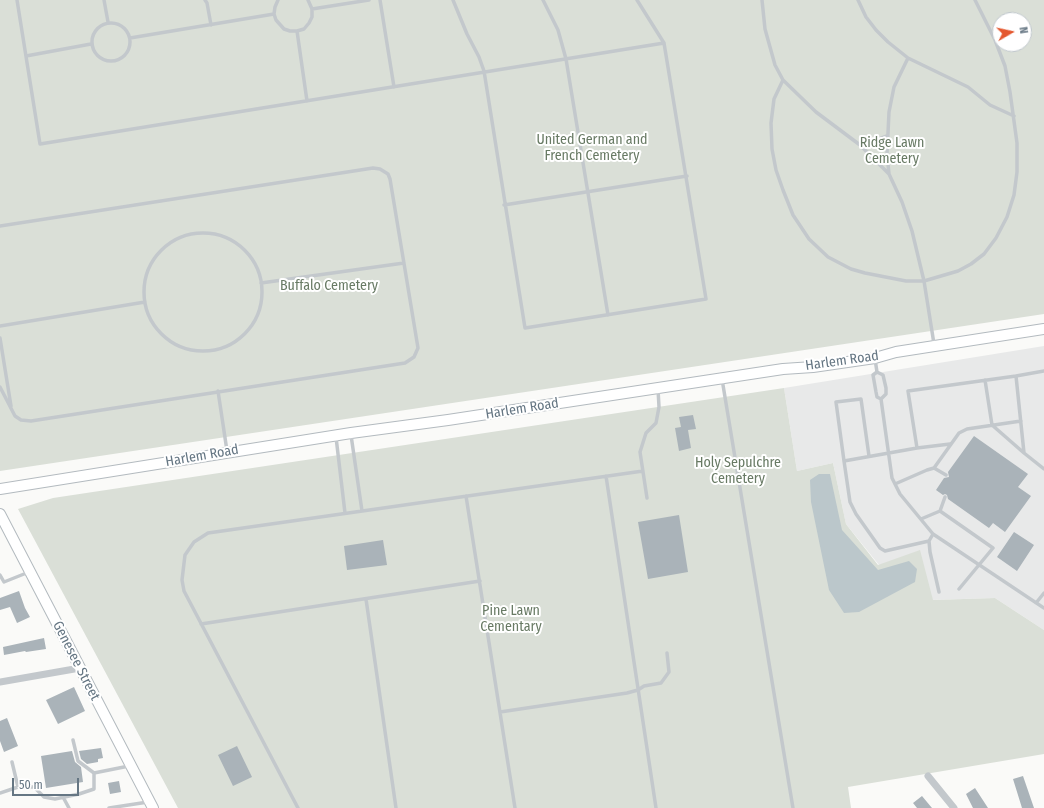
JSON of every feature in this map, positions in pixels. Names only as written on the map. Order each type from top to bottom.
[{"type":"main road","name":"Harlem Road","points":[[0,489],[350,433],[448,420],[783,369],[813,367],[875,358],[896,352],[1044,329]]},
{"type":"main road","name":"Genesee Street","points":[[0,514],[151,805]]},
{"type":"street","points":[[0,682],[80,668]]},
{"type":"street","points":[[928,776],[954,808]]},
{"type":"lane","points":[[17,0],[40,144],[664,43]]},
{"type":"lane","points":[[104,0],[108,22]]},
{"type":"lane","points":[[205,0],[212,25]]},
{"type":"lane","points":[[278,0],[274,14],[276,20],[284,29],[290,31],[304,29],[309,24],[312,17],[312,9],[308,0]]},
{"type":"lane","points":[[312,9],[369,0]]},
{"type":"lane","points":[[380,0],[394,87]]},
{"type":"lane","points":[[453,0],[484,71],[504,205],[525,328],[706,299],[664,43],[637,0]]},
{"type":"lane","points":[[543,0],[558,30],[566,58],[608,315]]},
{"type":"lane","points":[[762,0],[765,29],[775,66],[783,80],[816,112],[860,145],[889,174]]},
{"type":"lane","points":[[858,0],[866,17],[876,30],[908,58],[968,87],[990,105],[1014,116]]},
{"type":"lane","points":[[783,80],[774,99],[771,123],[772,149],[776,170],[793,215],[809,239],[828,257],[851,269],[888,278],[906,281],[924,281],[958,271],[971,264],[984,254],[996,238],[1007,217],[1014,195],[1017,172],[1017,143],[1014,116],[1005,66],[995,40],[975,0]]},
{"type":"lane","points":[[130,38],[274,14]]},
{"type":"lane","points":[[108,22],[122,26],[127,31],[130,38],[128,50],[124,55],[114,61],[101,59],[93,50],[91,44],[94,32],[97,28],[108,22]]},
{"type":"lane","points":[[296,31],[308,100]]},
{"type":"lane","points":[[26,56],[91,44]]},
{"type":"lane","points":[[908,58],[894,87],[888,112],[887,136],[889,174],[912,231],[924,281],[935,346]]},
{"type":"lane","points":[[860,145],[887,136]]},
{"type":"lane","points":[[0,226],[377,168],[384,171],[390,179],[418,345],[416,353],[410,361],[405,363],[31,421],[21,420],[16,416],[0,387]]},
{"type":"lane","points":[[504,205],[687,176]]},
{"type":"lane","points":[[204,233],[224,237],[242,248],[255,264],[261,283],[262,294],[258,314],[247,332],[230,345],[211,351],[182,348],[164,337],[151,321],[144,302],[147,273],[157,255],[172,241],[191,234],[204,233]]},
{"type":"lane","points":[[261,283],[404,263]]},
{"type":"lane","points":[[0,326],[144,302]]},
{"type":"lane","points":[[0,338],[12,409]]},
{"type":"lane","points":[[875,358],[877,372]]},
{"type":"lane","points":[[877,372],[873,375],[874,383],[877,396],[881,399],[892,478],[900,494],[933,534],[1044,608]]},
{"type":"lane","points":[[877,372],[883,375],[886,388],[886,394],[881,399]]},
{"type":"lane","points":[[917,448],[908,391],[1044,372]]},
{"type":"lane","points":[[1016,376],[1024,453]]},
{"type":"lane","points":[[722,378],[793,808]]},
{"type":"lane","points":[[985,380],[992,425],[1044,469]]},
{"type":"lane","points":[[648,498],[640,452],[646,433],[656,423],[659,407],[658,388]]},
{"type":"lane","points":[[218,391],[227,452]]},
{"type":"lane","points":[[869,456],[860,399],[836,402],[850,502],[856,514],[880,548],[885,551],[929,541]]},
{"type":"lane","points":[[895,484],[934,468],[959,433],[967,429],[1021,421]]},
{"type":"lane","points":[[350,433],[362,511]]},
{"type":"lane","points":[[335,436],[345,513]]},
{"type":"lane","points":[[844,461],[917,448],[950,444]]},
{"type":"lane","points":[[934,468],[946,475]]},
{"type":"lane","points":[[298,808],[184,591],[182,580],[185,555],[194,542],[208,532],[643,471]]},
{"type":"lane","points":[[606,476],[656,808]]},
{"type":"lane","points":[[466,496],[515,808]]},
{"type":"lane","points":[[921,519],[940,511],[945,497]]},
{"type":"lane","points":[[940,511],[993,548],[959,589]]},
{"type":"lane","points":[[933,534],[929,541],[930,552],[940,592]]},
{"type":"lane","points":[[0,575],[4,582],[30,572]]},
{"type":"lane","points":[[201,624],[480,582]]},
{"type":"lane","points":[[1036,603],[1044,593]]},
{"type":"lane","points":[[366,599],[396,808]]},
{"type":"lane","points":[[500,712],[620,694],[638,690],[644,686],[661,683],[669,672],[668,653]]},
{"type":"lane","points":[[73,740],[78,761],[94,773],[130,765]]},
{"type":"lane","points":[[12,762],[18,787]]},
{"type":"lane","points":[[0,793],[18,787],[34,787],[44,797],[54,799],[94,789],[94,773]]},
{"type":"lane","points":[[63,797],[69,808]]},
{"type":"lane","points":[[109,808],[151,805]]},
{"type":"shaded area","points":[[1044,346],[1044,630],[995,598],[932,600],[879,565],[846,524],[833,463],[797,471],[784,388]]},
{"type":"shaded area","points":[[819,474],[830,474],[842,530],[878,570],[909,561],[917,569],[915,582],[859,612],[844,613],[829,590],[811,502],[810,480]]},
{"type":"green space","points":[[0,0],[1044,0],[1044,314],[0,471]]},
{"type":"green space","name":"Pine Lawn Cementary","points":[[784,388],[797,471],[833,463],[846,524],[878,565],[920,550],[933,600],[995,598],[1044,630],[1044,754],[848,787],[851,808],[178,808],[18,509],[53,498]]},
{"type":"building","points":[[693,415],[696,429],[688,430],[691,448],[679,451],[675,428],[681,427],[679,417]]},
{"type":"building","points":[[974,436],[1028,474],[1018,487],[1031,496],[1005,532],[993,523],[989,528],[948,499],[947,495],[943,495],[936,490],[944,478],[949,477],[948,472]]},
{"type":"building","points":[[679,515],[688,572],[648,579],[638,522]]},
{"type":"building","points":[[1014,532],[1034,545],[1017,571],[997,557]]},
{"type":"building","points":[[383,540],[387,565],[347,570],[344,546]]},
{"type":"building","points":[[19,591],[30,617],[17,623],[10,607],[0,610],[0,598]]},
{"type":"building","points":[[44,638],[46,649],[4,655],[3,647]]},
{"type":"building","points":[[74,687],[85,711],[58,724],[46,700]]},
{"type":"building","points":[[7,718],[18,746],[4,752],[0,741],[0,721]]},
{"type":"building","points":[[237,746],[252,777],[233,786],[218,755]]},
{"type":"building","points":[[101,748],[103,758],[98,759],[98,762],[87,764],[81,759],[79,751]]},
{"type":"building","points":[[72,751],[75,762],[81,767],[83,782],[46,788],[41,756]]},
{"type":"building","points":[[1023,776],[1034,808],[1022,808],[1013,779]]},
{"type":"building","points":[[119,781],[121,792],[110,794],[108,783]]},
{"type":"building","points":[[975,788],[988,808],[973,808],[966,794]]},
{"type":"building","points":[[922,796],[932,808],[917,808],[913,803]]},
{"type":"park label","name":"United German and French Cemetery","points":[[592,148]]},
{"type":"park label","name":"Ridge Lawn Cemetery","points":[[892,152]]},
{"type":"park label","name":"Buffalo Cemetery","points":[[329,286]]},
{"type":"park label","name":"Holy Sepulchre Cemetery","points":[[738,472]]}]
